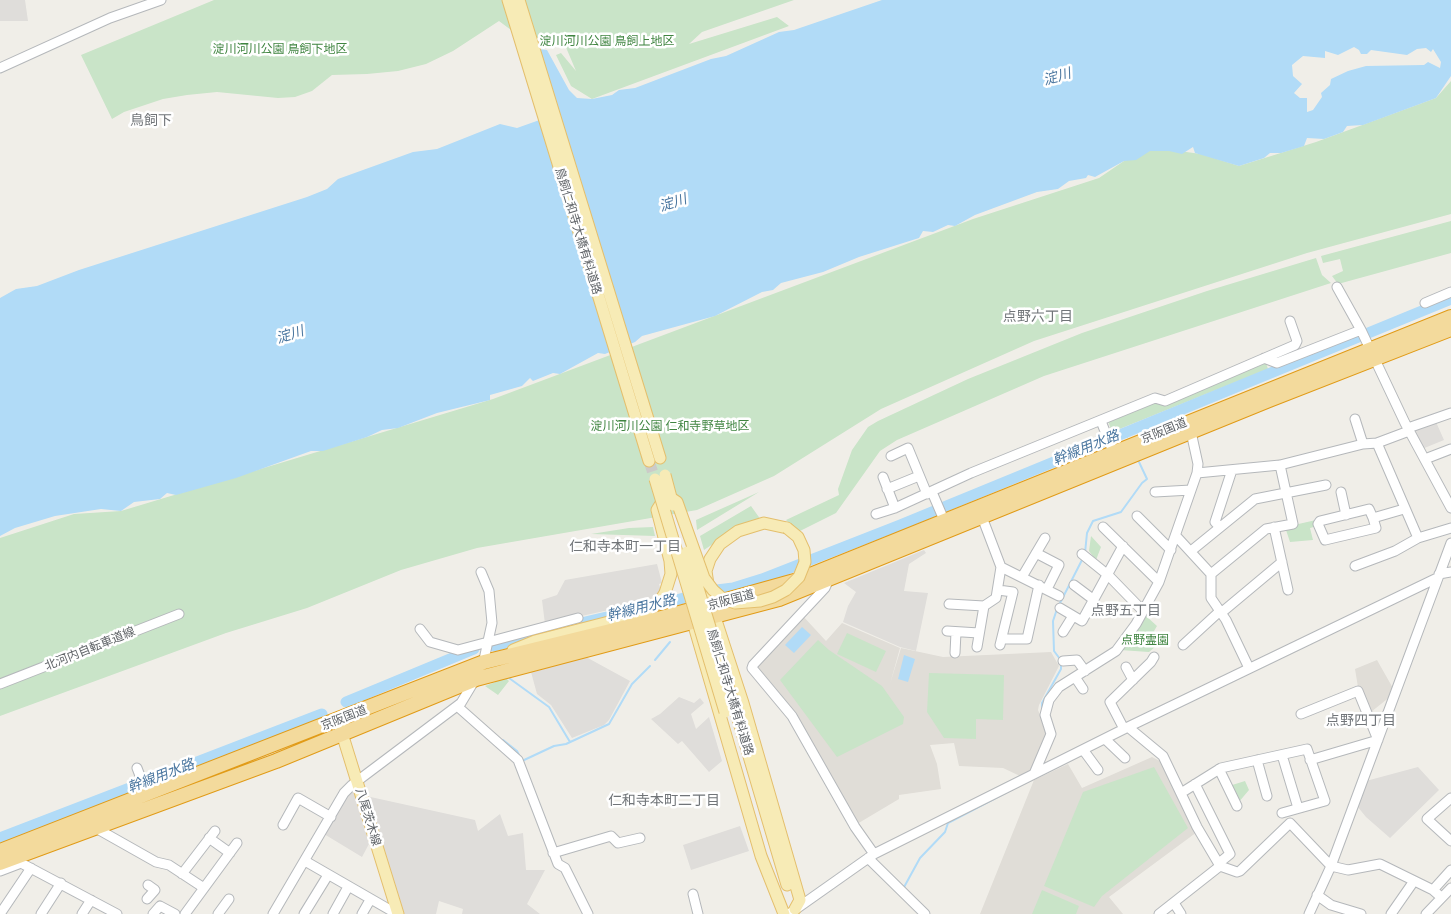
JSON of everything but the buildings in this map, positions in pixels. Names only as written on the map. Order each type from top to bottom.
[{"type":"highway","name":"京阪国道","points":[[0,852],[144,786],[340,726],[476,679],[713,611],[798,580],[943,516],[1367,342],[1451,317]]},
{"type":"highway","name":"京阪国道","points":[[713,611],[779,599],[1190,432],[1367,342],[1451,329]]},
{"type":"highway","name":"京阪国道","points":[[0,864],[18,860],[94,827],[276,761],[340,726],[484,662],[691,617]]},
{"type":"main road","name":"鳥飼仁和寺大橋有料道路","points":[[508,0],[655,460],[519,0]]},
{"type":"main road","name":"鳥飼仁和寺大橋有料道路","points":[[660,477],[793,912]]},
{"type":"main road","points":[[484,662],[562,628],[636,615],[649,610],[660,601],[669,583],[670,561],[657,510],[666,500],[677,502],[704,578],[713,590],[735,603],[760,601],[773,596],[786,590],[799,577],[805,562],[804,550],[798,538],[787,528],[764,523],[738,532],[720,544],[710,559],[706,571],[713,611],[743,703],[800,900],[793,912]]},
{"type":"main road","points":[[691,617],[758,847],[784,914]]},
{"type":"main road","name":"鳥飼仁和寺大橋有料道路","points":[[730,710],[775,890]]},
{"type":"main road","name":"八尾茨木線","points":[[340,726],[397,914]]},
{"type":"street","points":[[126,0],[129,10]]},
{"type":"street","points":[[0,68],[129,10],[161,0]]},
{"type":"street","points":[[1337,287],[1367,342],[1408,430],[1426,459],[1451,508]]},
{"type":"street","points":[[1425,303],[1451,292]]},
{"type":"street","points":[[876,514],[895,508],[971,473],[1155,398],[1165,401],[1295,344],[1297,341],[1290,320]]},
{"type":"street","points":[[1264,358],[1276,363],[1367,342]]},
{"type":"street","points":[[1197,473],[1280,465],[1363,444],[1377,443],[1451,413]]},
{"type":"street","points":[[1355,419],[1363,444]]},
{"type":"street","points":[[1101,421],[1111,448]]},
{"type":"street","points":[[1034,774],[1051,734],[1045,715],[1049,700],[1058,688],[1116,651],[1143,611],[1159,582],[1197,473],[1198,464],[1190,432]]},
{"type":"street","points":[[1377,443],[1418,538]]},
{"type":"street","points":[[891,456],[908,448],[919,476],[937,503],[943,516]]},
{"type":"street","points":[[1426,459],[1451,449]]},
{"type":"street","points":[[1211,574],[1266,529],[1292,524],[1280,465]]},
{"type":"street","points":[[1220,527],[1215,522],[1232,470]]},
{"type":"street","points":[[888,489],[919,476]]},
{"type":"street","points":[[883,477],[895,508]]},
{"type":"street","points":[[1191,550],[1254,499],[1326,485]]},
{"type":"street","points":[[1155,492],[1191,490]]},
{"type":"street","points":[[1341,492],[1346,515]]},
{"type":"street","points":[[1373,518],[1404,508]]},
{"type":"street","points":[[1369,509],[1373,518],[1376,528],[1325,540],[1318,524],[1320,521],[1369,509]]},
{"type":"street","points":[[1137,516],[1171,550]]},
{"type":"street","points":[[949,604],[984,606],[996,598],[1001,566],[982,517]]},
{"type":"street","points":[[1103,527],[1159,582]]},
{"type":"street","points":[[1274,527],[1288,590]]},
{"type":"street","points":[[1355,566],[1395,551],[1418,538],[1451,528]]},
{"type":"street","points":[[1176,536],[1191,550],[1211,574],[1211,598],[1221,612],[1249,668]]},
{"type":"street","points":[[1022,577],[1044,538]]},
{"type":"street","points":[[1308,914],[1331,866],[1451,543]]},
{"type":"street","points":[[1060,608],[1082,621],[1123,546]]},
{"type":"street","points":[[998,590],[1013,592],[1001,642],[1027,639],[1043,587],[1059,565],[1036,554]]},
{"type":"street","points":[[1082,554],[1108,575],[1143,611]]},
{"type":"street","points":[[1183,645],[1282,562]]},
{"type":"street","points":[[1001,566],[1060,596]]},
{"type":"street","points":[[273,914],[344,793],[465,699],[484,662],[490,640],[492,607],[489,591],[481,572]]},
{"type":"street","points":[[793,912],[871,856],[1084,751],[1126,728],[1438,576],[1451,572]]},
{"type":"street","points":[[829,579],[825,588],[752,668],[792,716],[871,856],[925,914]]},
{"type":"street","points":[[1074,584],[1094,600]]},
{"type":"street","points":[[977,647],[984,606]]},
{"type":"street","name":"北河内自転車道線","points":[[0,684],[179,614]]},
{"type":"street","points":[[1064,632],[1073,616]]},
{"type":"street","points":[[420,629],[430,642],[458,650],[490,640],[562,628],[578,618]]},
{"type":"street","points":[[955,653],[951,632],[979,633]]},
{"type":"street","points":[[1154,657],[1110,702],[1126,728],[1163,756],[1197,827],[1219,865],[1237,872],[1240,871],[1290,823],[1331,866],[1348,870],[1380,864],[1433,890],[1441,897]]},
{"type":"street","points":[[1063,661],[1077,660],[1085,671]]},
{"type":"street","points":[[1126,667],[1133,680]]},
{"type":"street","points":[[1075,677],[1083,689]]},
{"type":"street","points":[[1301,714],[1358,691],[1378,740]]},
{"type":"street","points":[[457,706],[518,760],[553,853],[558,864],[565,868],[588,914]]},
{"type":"street","points":[[1105,739],[1125,758]]},
{"type":"street","points":[[1310,760],[1378,740]]},
{"type":"street","points":[[1182,793],[1219,770],[1308,749],[1325,802],[1282,812]]},
{"type":"street","points":[[1084,751],[1098,770]]},
{"type":"street","points":[[1282,754],[1298,808]]},
{"type":"street","points":[[1257,760],[1267,796]]},
{"type":"street","points":[[137,768],[144,786]]},
{"type":"street","points":[[1219,770],[1237,806]]},
{"type":"street","points":[[1158,914],[1174,903],[1230,854],[1195,784]]},
{"type":"street","points":[[283,825],[298,798],[331,816]]},
{"type":"street","points":[[1451,798],[1427,820],[1451,841]]},
{"type":"street","points":[[94,827],[156,862],[169,865],[204,888]]},
{"type":"street","points":[[1205,838],[1218,830]]},
{"type":"street","points":[[182,874],[212,834],[230,853]]},
{"type":"street","points":[[553,853],[611,836],[618,843],[640,838]]},
{"type":"street","points":[[185,914],[237,843]]},
{"type":"street","points":[[0,871],[18,860],[117,914]]},
{"type":"street","points":[[305,861],[397,914]]},
{"type":"street","points":[[0,914],[31,868]]},
{"type":"street","points":[[1433,890],[1451,870]]},
{"type":"street","points":[[304,914],[328,875]]},
{"type":"street","points":[[1391,914],[1414,881]]},
{"type":"street","points":[[41,914],[61,883]]},
{"type":"street","points":[[148,885],[155,890],[148,898],[171,913]]},
{"type":"street","points":[[333,914],[348,887]]},
{"type":"street","points":[[1426,914],[1451,888]]},
{"type":"street","points":[[693,894],[698,914]]},
{"type":"street","points":[[1317,895],[1332,904],[1361,914]]},
{"type":"street","points":[[218,914],[228,899]]},
{"type":"street","points":[[82,914],[91,900]]},
{"type":"street","points":[[362,914],[370,900]]},
{"type":"street","points":[[1174,903],[1181,914]]},
{"type":"street","points":[[153,914],[160,906]]},
{"type":"shaded area","points":[[0,0],[25,0],[28,21],[0,21]]},
{"type":"shaded area","points":[[1436,422],[1444,440],[1422,449],[1412,432]]},
{"type":"shaded area","points":[[924,550],[926,553],[909,564],[904,591],[928,593],[916,651],[900,647],[843,622],[848,606],[856,592],[844,583]]},
{"type":"shaded area","points":[[657,564],[662,583],[659,584],[662,594],[659,599],[545,624],[542,600],[557,595],[565,580]]},
{"type":"shaded area","points":[[802,615],[826,641],[842,623],[900,648],[890,684],[901,648],[943,657],[1051,652],[1059,666],[1039,705],[1038,710],[1047,732],[1031,771],[1020,776],[1003,768],[959,766],[954,743],[930,745],[937,764],[941,789],[899,795],[899,799],[857,824],[795,715],[757,667],[757,663]]},
{"type":"shaded area","points":[[586,657],[630,681],[609,720],[604,725],[572,738],[551,705],[537,694],[531,672]]},
{"type":"shaded area","points":[[1377,660],[1394,690],[1391,696],[1371,712],[1358,687],[1355,669]]},
{"type":"shaded area","points":[[679,697],[694,703],[700,698],[704,703],[691,714],[696,729],[709,717],[722,761],[709,772],[682,741],[678,744],[651,719],[660,714]]},
{"type":"shaded area","points":[[1152,757],[1160,761],[1197,832],[1109,897],[1123,914],[980,914],[1034,780],[1068,764],[1082,788]]},
{"type":"shaded area","points":[[1418,767],[1439,790],[1390,838],[1366,817],[1357,806],[1366,781]]},
{"type":"shaded area","points":[[354,792],[370,842],[362,857],[324,834],[347,793]]},
{"type":"shaded area","points":[[366,796],[475,820],[478,831],[500,814],[508,836],[523,833],[526,870],[545,870],[527,904],[540,914],[462,914],[463,909],[439,901],[436,914],[404,914]]},
{"type":"shaded area","points":[[740,826],[749,851],[691,870],[683,845]]},
{"type":"green space","name":"淀川河川公園 鳥飼下地区","points":[[214,0],[794,0],[702,32],[689,44],[777,17],[789,26],[592,99],[571,86],[556,55],[561,53],[576,71],[565,45],[547,45],[543,36],[527,42],[499,21],[453,51],[426,64],[398,71],[332,75],[312,91],[295,97],[278,98],[217,92],[163,99],[124,112],[112,119],[81,55]]},
{"type":"green space","name":"淀川河川公園 仁和寺野草地区","points":[[1451,81],[1451,214],[1307,253],[1034,341],[881,409],[774,476],[697,510],[477,548],[401,570],[307,608],[226,633],[0,716],[0,538],[74,514],[121,511],[493,399],[973,219],[1099,178],[1124,161],[1157,148],[1201,154],[1239,166],[1316,142],[1436,98]]},
{"type":"green space","points":[[1451,221],[1451,253],[1338,284],[1332,276],[1343,271],[1340,259],[1323,263],[1321,256]]},
{"type":"green space","points":[[1316,258],[1322,275],[1331,283],[1044,376],[897,440],[880,451],[836,513],[798,532],[786,520],[839,495],[838,489],[852,450],[868,427],[878,421],[968,379],[1082,333],[1207,291]]},
{"type":"green space","points":[[1266,363],[1268,369],[1112,432],[1108,421],[1157,401],[1169,404]]},
{"type":"green space","points":[[759,492],[697,530],[696,520]]},
{"type":"green space","points":[[751,506],[761,520],[738,527],[704,550],[700,536]]},
{"type":"green space","points":[[1316,520],[1317,526],[1310,528],[1313,540],[1290,542],[1286,530],[1295,528],[1294,525]]},
{"type":"green space","points":[[653,527],[655,536],[591,534],[629,528]]},
{"type":"green space","points":[[1091,536],[1101,547],[1096,560],[1089,551]]},
{"type":"green space","name":"点野霊園","points":[[1146,616],[1157,626],[1154,631],[1162,641],[1149,652],[1120,650]]},
{"type":"green space","points":[[847,633],[886,651],[876,672],[837,654]]},
{"type":"green space","points":[[818,640],[829,650],[882,686],[904,717],[903,724],[837,757],[780,680]]},
{"type":"green space","points":[[929,673],[1004,675],[1003,720],[976,719],[976,739],[944,738],[927,712]]},
{"type":"green space","points":[[506,678],[509,681],[498,695],[485,686]]},
{"type":"green space","points":[[1154,767],[1188,828],[1102,896],[1094,907],[1044,886],[1083,792]]},
{"type":"green space","points":[[1245,781],[1249,790],[1238,803],[1229,786]]},
{"type":"green space","points":[[1042,890],[1079,906],[1076,914],[1032,914]]},
{"type":"water","name":"淀川","points":[[882,0],[1451,0],[1451,76],[1436,98],[1363,125],[1347,126],[1343,132],[1324,139],[1307,138],[1304,146],[1281,153],[1270,153],[1264,158],[1239,166],[1195,153],[1193,147],[1182,154],[1169,151],[1150,151],[1136,160],[1124,161],[1095,177],[1088,175],[1086,178],[1069,181],[1058,189],[1037,192],[975,215],[955,226],[948,225],[933,232],[923,231],[919,238],[859,257],[823,272],[781,283],[773,290],[762,292],[715,316],[642,336],[635,342],[605,354],[598,353],[560,374],[553,373],[533,381],[530,378],[522,386],[490,395],[490,400],[437,413],[398,428],[382,430],[367,437],[323,451],[311,451],[236,478],[176,495],[167,493],[160,499],[134,502],[121,511],[101,509],[55,516],[15,528],[0,536],[0,298],[16,289],[37,286],[79,270],[307,197],[327,189],[338,179],[413,152],[437,149],[500,124],[517,128],[548,117],[530,48],[547,50],[569,90],[577,98],[592,99],[612,95],[619,90],[635,88],[711,59],[726,56],[779,32],[794,30]],"holes":[[[1354,47],[1361,54],[1367,54],[1371,50],[1407,55],[1417,49],[1426,48],[1431,52],[1433,49],[1441,62],[1440,68],[1428,62],[1424,65],[1366,66],[1348,71],[1331,79],[1330,85],[1321,93],[1322,97],[1313,110],[1307,112],[1307,98],[1300,98],[1294,93],[1302,84],[1293,76],[1292,65],[1303,56],[1325,58],[1325,51],[1338,55]]]},
{"type":"water","points":[[802,627],[811,635],[794,653],[785,645]]},
{"type":"water","points":[[904,655],[915,659],[908,682],[898,679]]},
{"type":"waterway","name":"幹線用水路","points":[[717,590],[733,588],[762,579],[900,525],[1451,299]]},
{"type":"waterway","name":"幹線用水路","points":[[1125,432],[1127,437]]},
{"type":"waterway","name":"幹線用水路","points":[[1100,448],[1101,442]]},
{"type":"waterway","points":[[1085,553],[1087,533],[1093,521],[1121,512],[1147,479],[1139,462]]},
{"type":"waterway","points":[[1059,605],[1083,558]]},
{"type":"waterway","name":"幹線用水路","points":[[652,606],[700,594]]},
{"type":"waterway","points":[[1057,609],[1053,621],[1054,651],[1060,659]]},
{"type":"waterway","name":"幹線用水路","points":[[581,623],[632,611]]},
{"type":"waterway","name":"幹線用水路","points":[[494,646],[545,633]]},
{"type":"waterway","points":[[655,660],[670,642]]},
{"type":"waterway","name":"幹線用水路","points":[[346,702],[474,649]]},
{"type":"waterway","points":[[1042,711],[1042,703],[1061,669],[1061,664]]},
{"type":"waterway","points":[[522,761],[554,746],[566,744],[609,724],[632,684],[650,666]]},
{"type":"waterway","points":[[509,678],[549,707],[570,742]]},
{"type":"waterway","name":"幹線用水路","points":[[0,838],[322,714]]},
{"type":"waterway","points":[[503,740],[517,751],[520,757]]},
{"type":"waterway","points":[[903,889],[920,858],[945,832],[948,823],[1030,780]]},
{"type":"tunnel","points":[[649,461],[655,479]]},
{"type":"district","name":"鳥飼下","points":[[151,121]]},
{"type":"district","name":"点野六丁目","points":[[1038,317]]},
{"type":"district","name":"仁和寺本町一丁目","points":[[625,547]]},
{"type":"district","name":"点野五丁目","points":[[1126,611]]},
{"type":"district","name":"点野四丁目","points":[[1361,721]]},
{"type":"district","name":"仁和寺本町二丁目","points":[[664,801]]},
{"type":"park label","name":"淀川河川公園 鳥飼上地区","points":[[607,41]]}]
